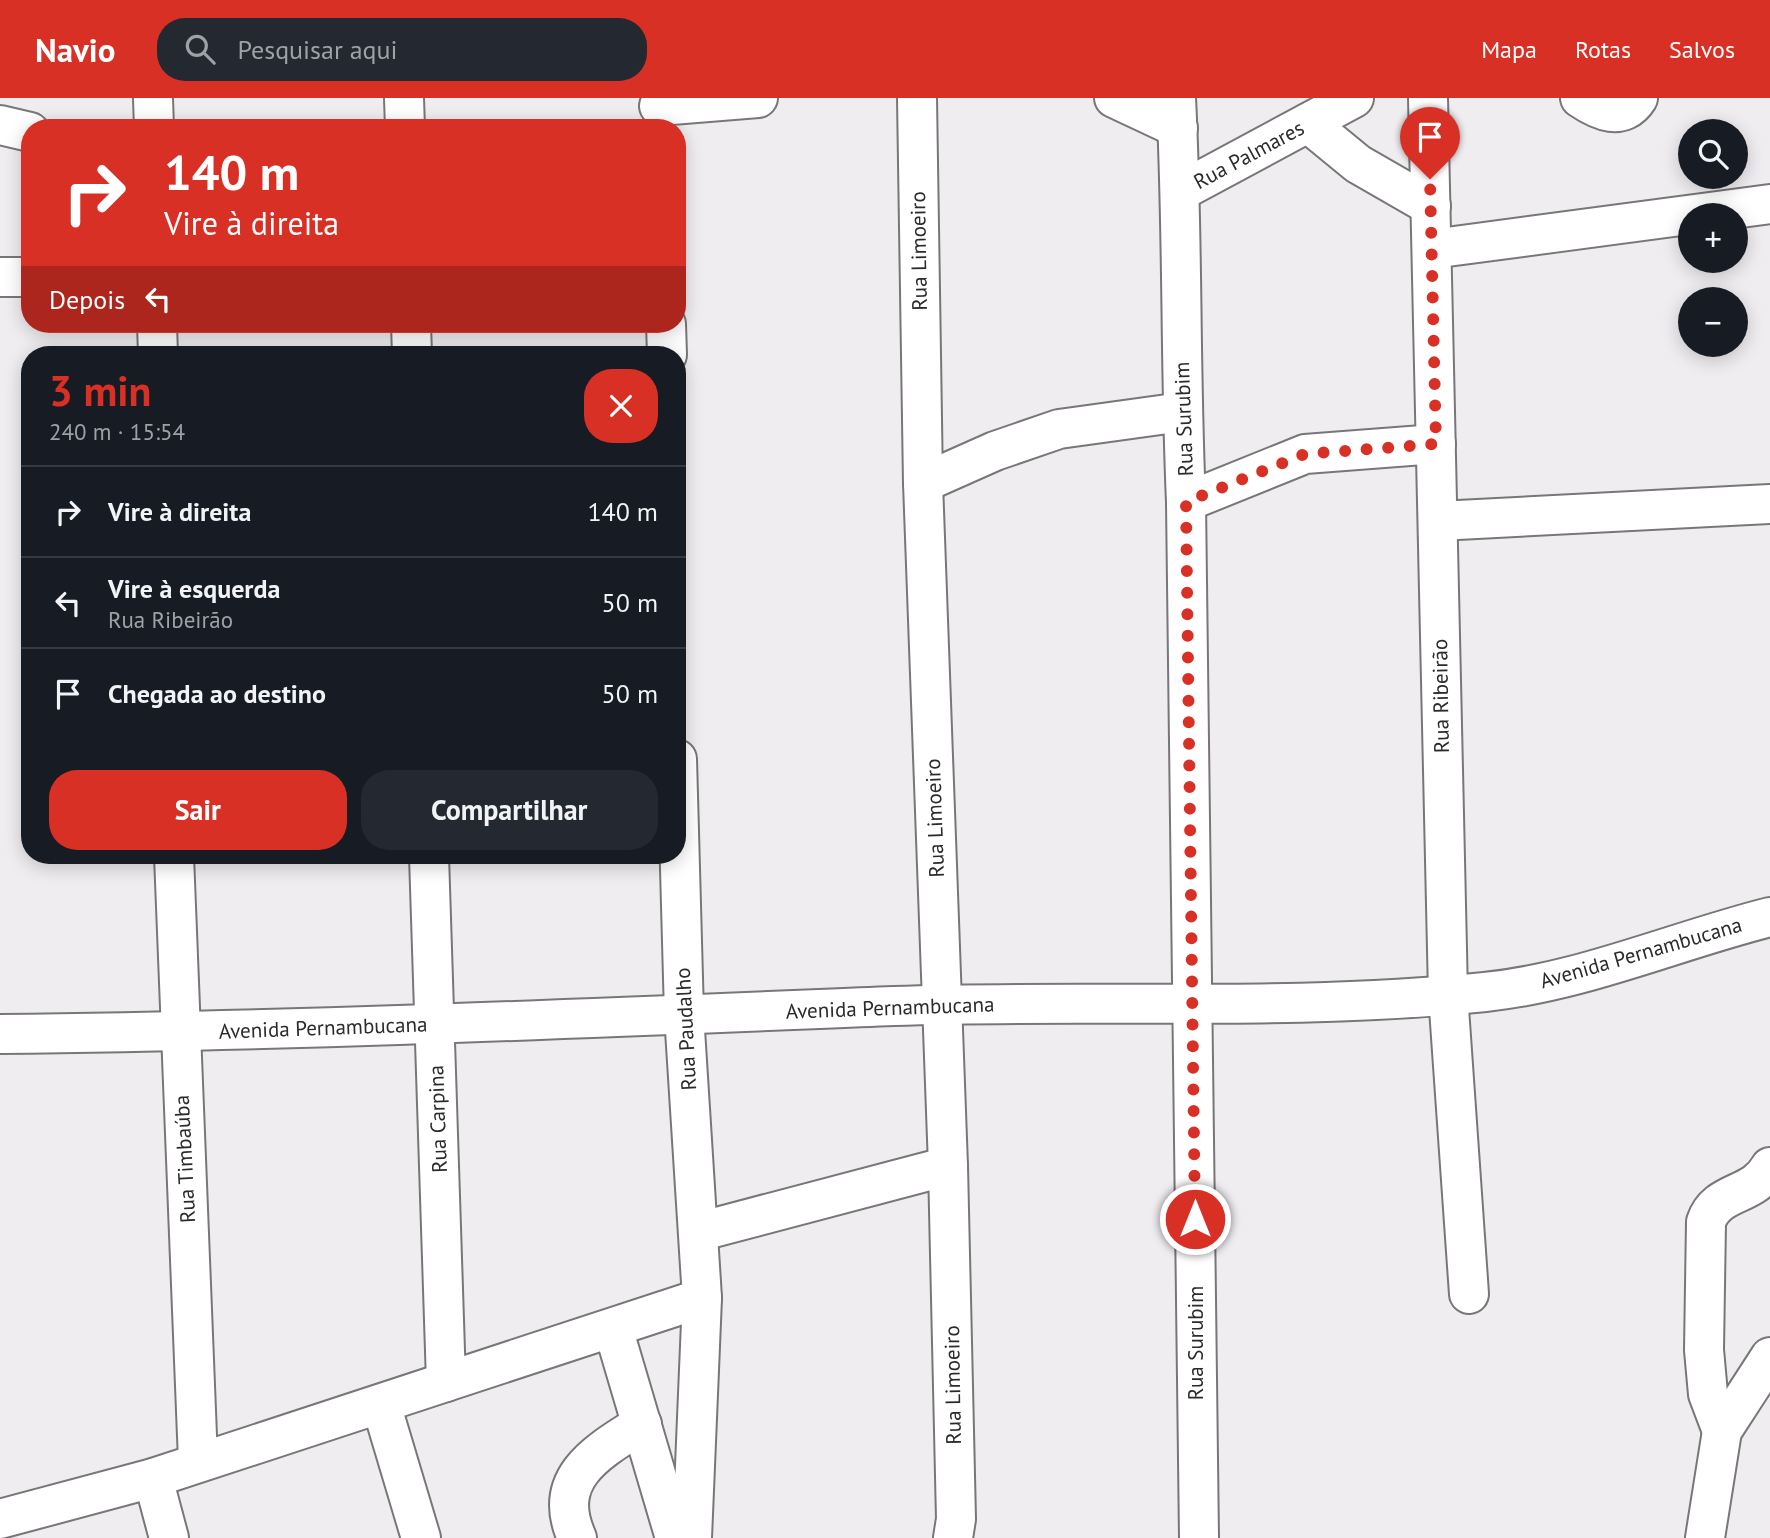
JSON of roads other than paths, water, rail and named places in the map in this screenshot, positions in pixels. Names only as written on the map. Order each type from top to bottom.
[{"type":"street","points":[[153,98],[154,119]]},
{"type":"street","points":[[404,98],[405,119]]},
{"type":"street","points":[[659,111],[758,98]]},
{"type":"street","name":"Rua Limoeiro","points":[[917,98],[923,483],[948,1166],[956,1519],[953,1538]]},
{"type":"street","points":[[1114,98],[1177,113]]},
{"type":"street","name":"Rua Palmares","points":[[1181,191],[1354,98]]},
{"type":"street","name":"Rua Ribeirão","points":[[1428,98],[1448,994],[1469,1294]]},
{"type":"street","points":[[1580,98],[1611,113],[1632,107],[1638,98]]},
{"type":"street","name":"Rua Surubim","points":[[1177,113],[1181,191],[1182,412],[1186,502],[1194,1005],[1199,1538]]},
{"type":"street","points":[[1308,123],[1358,164],[1431,206]]},
{"type":"street","points":[[0,125],[21,130]]},
{"type":"street","points":[[1432,250],[1770,204]]},
{"type":"street","points":[[0,277],[21,277]]},
{"type":"street","points":[[923,483],[995,451],[1059,429],[1182,412]]},
{"type":"street","points":[[1186,502],[1305,454],[1436,444]]},
{"type":"street","points":[[1438,521],[1770,504]]},
{"type":"street","name":"Rua Timbaúba","points":[[174,864],[198,1461]]},
{"type":"street","name":"Rua Carpina","points":[[429,864],[446,1382]]},
{"type":"street","name":"Rua Paudalho","points":[[680,864],[684,1014],[702,1298],[691,1538]]},
{"type":"street","name":"Avenida Pernambucana","points":[[0,1034],[435,1025],[942,1004],[1194,1005],[1448,994],[1487,991],[1560,978],[1770,917]]},
{"type":"street","points":[[698,1232],[948,1166]]},
{"type":"street","points":[[1722,1431],[1708,1394],[1704,1350],[1706,1222],[1710,1209],[1717,1202],[1750,1188],[1770,1167]]},
{"type":"street","points":[[0,1519],[153,1478],[198,1461],[702,1298]]},
{"type":"street","points":[[614,1328],[675,1538]]},
{"type":"street","points":[[1704,1538],[1722,1431],[1770,1357]]},
{"type":"street","points":[[381,1404],[421,1538]]},
{"type":"street","points":[[577,1538],[568,1518],[569,1500],[580,1470],[592,1455],[642,1424]]},
{"type":"street","points":[[153,1478],[169,1538]]}]
